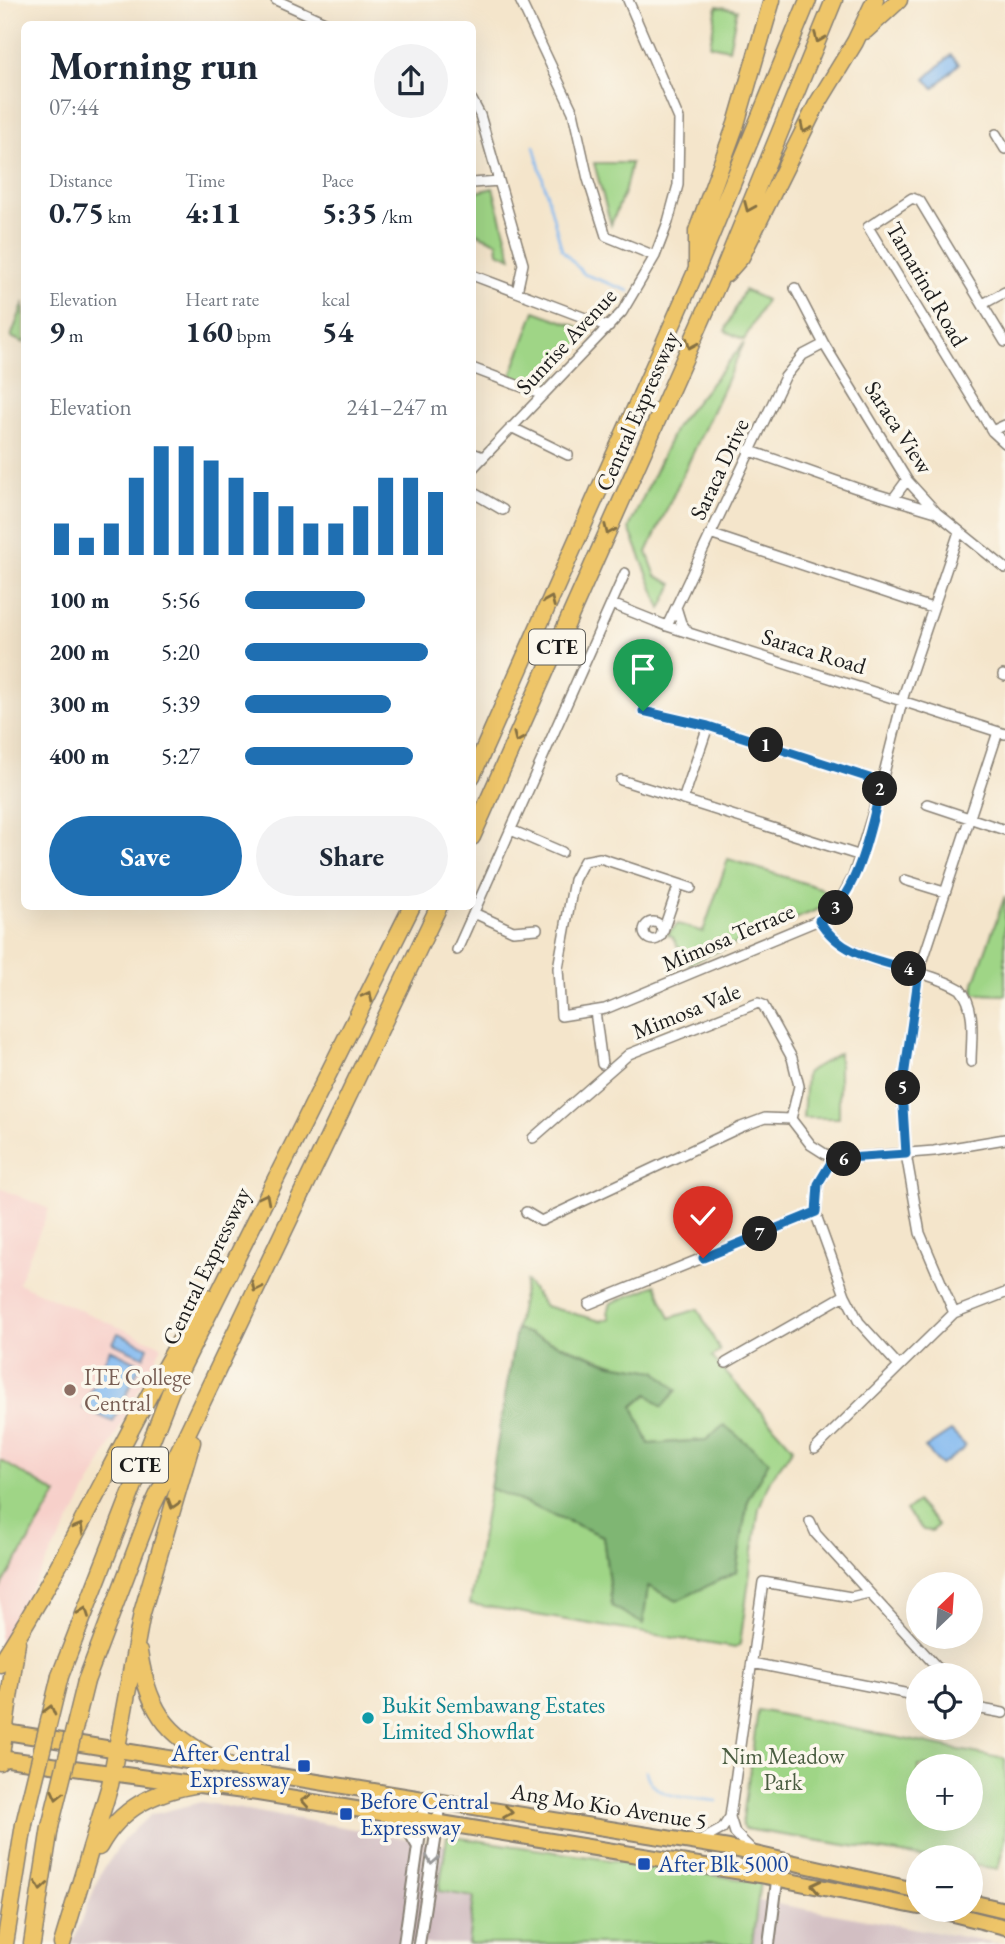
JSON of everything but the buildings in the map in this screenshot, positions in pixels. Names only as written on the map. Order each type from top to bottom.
[{"type":"highway","points":[[697,269],[697,231],[736,124],[772,0]]},
{"type":"highway","name":"Central Expressway","points":[[476,828],[719,281],[834,0]]},
{"type":"highway","points":[[719,281],[741,257],[816,106],[855,42],[875,0]]},
{"type":"highway","points":[[855,42],[899,0]]},
{"type":"highway","name":"Central Expressway","points":[[476,767],[697,269],[803,5]]},
{"type":"highway","name":"Central Expressway","points":[[5,1944],[24,1824],[60,1676],[173,1385],[410,910]]},
{"type":"highway","name":"CTE","points":[[32,1944],[50,1828],[86,1681],[152,1507],[437,910]]},
{"type":"highway","points":[[0,1664],[190,1324],[234,1259]]},
{"type":"highway","points":[[62,1944],[86,1870],[112,1772],[152,1573],[204,1408],[206,1392]]},
{"type":"highway","points":[[0,1759],[18,1636]]},
{"type":"highway","points":[[137,1642],[143,1678],[158,1715],[182,1741],[229,1766]]},
{"type":"highway","points":[[86,1870],[111,1824],[129,1809],[170,1790],[199,1784]]},
{"type":"main road","name":"Ang Mo Kio Avenue 5","points":[[2,1731],[755,1853],[906,1888]]},
{"type":"main road","name":"Ang Mo Kio Avenue 5","points":[[0,1759],[199,1784],[777,1878],[906,1904]]},
{"type":"main road","points":[[983,1904],[1005,1908]]},
{"type":"main road","points":[[983,1922],[1005,1927]]},
{"type":"street","points":[[276,0],[322,21]]},
{"type":"street","points":[[520,0],[573,112],[588,179],[606,236],[655,256]]},
{"type":"street","name":"Sunrise Avenue","points":[[476,465],[609,327],[635,293],[655,256],[678,185],[681,132],[675,106],[628,0]]},
{"type":"street","points":[[476,112],[523,264],[517,292]]},
{"type":"street","points":[[996,134],[1005,149]]},
{"type":"street","points":[[476,183],[499,181]]},
{"type":"street","name":"Tamarind Road","points":[[992,431],[868,227],[912,198],[920,201],[1005,342]]},
{"type":"street","points":[[476,277],[609,327]]},
{"type":"street","name":"Saraca View","points":[[795,288],[824,344],[907,480],[937,513],[1005,568]]},
{"type":"street","name":"Tamarind Road","points":[[983,304],[1005,292]]},
{"type":"street","name":"Saraca Drive","points":[[667,626],[748,450],[790,369],[803,355],[824,344]]},
{"type":"street","points":[[476,370],[542,395]]},
{"type":"street","points":[[1005,425],[992,431],[1005,443]]},
{"type":"street","name":"Sunrise Avenue","points":[[511,427],[568,455]]},
{"type":"street","points":[[748,450],[937,513]]},
{"type":"street","points":[[476,454],[483,457]]},
{"type":"street","points":[[893,499],[907,480]]},
{"type":"street","points":[[476,494],[503,510]]},
{"type":"street","points":[[902,700],[959,532]]},
{"type":"street","points":[[710,534],[932,608]]},
{"type":"street","points":[[476,907],[625,573]]},
{"type":"street","name":"Saraca Road","points":[[612,604],[667,626],[1001,733]]},
{"type":"street","points":[[676,607],[688,632]]},
{"type":"street","name":"Mimosa Terrace","points":[[679,884],[600,858],[591,858],[580,865],[574,880],[558,968],[561,1016],[606,1009],[819,920],[841,901],[861,856],[902,700]]},
{"type":"street","points":[[643,711],[708,726],[882,782]]},
{"type":"street","points":[[682,800],[708,726]]},
{"type":"street","points":[[954,1313],[920,1233],[906,1154],[902,1091],[919,972],[968,820],[1001,733]]},
{"type":"street","points":[[621,780],[861,856]]},
{"type":"street","points":[[927,804],[968,820],[1005,830]]},
{"type":"street","points":[[510,830],[562,852]]},
{"type":"street","points":[[905,880],[944,892]]},
{"type":"street","points":[[663,932],[679,884],[691,888]]},
{"type":"street","points":[[457,950],[474,912],[513,930],[537,929]]},
{"type":"street","points":[[819,920],[827,934],[846,949],[953,985],[965,995],[971,1014],[971,1062]]},
{"type":"street","name":"Mimosa Vale","points":[[533,1138],[629,1054],[758,1003],[763,1005],[792,1058],[799,1086],[791,1119]]},
{"type":"street","points":[[595,1011],[601,1064]]},
{"type":"street","points":[[526,1212],[541,1221],[765,1118],[791,1119],[811,1146],[833,1159],[906,1154],[1005,1139]]},
{"type":"street","points":[[833,1159],[818,1184],[816,1212],[845,1295],[862,1328],[899,1366]]},
{"type":"street","points":[[589,1304],[816,1212]]},
{"type":"street","points":[[816,1449],[954,1313],[1005,1293]]},
{"type":"street","points":[[726,1363],[845,1295]]},
{"type":"street","points":[[810,1521],[817,1534],[933,1663]]},
{"type":"street","points":[[755,1853],[735,1833],[730,1817],[763,1582],[851,1597],[869,1592]]},
{"type":"street","points":[[752,1663],[906,1693]]},
{"type":"street","points":[[983,1709],[1003,1713]]},
{"type":"street","points":[[404,1944],[425,1798]]},
{"type":"street","points":[[419,1944],[441,1801]]},
{"type":"street","points":[[457,1827],[461,1805]]},
{"type":"street","points":[[401,1817],[418,1847]]},
{"type":"street","points":[[695,1843],[713,1836],[730,1817]]},
{"type":"street","points":[[769,1944],[780,1858]]},
{"type":"shaded area","name":"ITE College Central","points":[[0,1188],[49,1209],[18,1283],[162,1346],[77,1509],[15,1616],[0,1648]]},
{"type":"shaded area","points":[[201,1802],[1003,1944],[72,1944],[101,1873],[124,1839],[150,1815]]},
{"type":"green space","points":[[717,6],[737,10],[729,49],[710,45]]},
{"type":"green space","points":[[594,163],[631,163],[625,190],[611,225]]},
{"type":"green space","points":[[493,188],[512,258],[498,252],[497,242],[476,233],[476,192]]},
{"type":"green space","points":[[744,290],[766,300],[744,340],[725,331]]},
{"type":"green space","points":[[21,310],[21,342],[11,337]]},
{"type":"green space","points":[[535,311],[592,332],[543,388],[511,376]]},
{"type":"green space","points":[[744,343],[647,552],[656,576],[673,584],[661,609],[629,528],[676,426]]},
{"type":"green space","points":[[728,859],[820,888],[826,893],[826,906],[688,964],[672,936],[667,934],[678,924],[703,932]]},
{"type":"green space","points":[[1005,896],[1005,995],[974,994],[974,983]]},
{"type":"green space","points":[[839,1053],[839,1118],[803,1118],[806,1073]]},
{"type":"green space","points":[[526,1281],[545,1306],[601,1321],[610,1318],[608,1312],[611,1303],[656,1285],[670,1318],[698,1309],[720,1351],[712,1357],[793,1448],[770,1480],[759,1508],[740,1644],[735,1648],[470,1604],[490,1488],[603,1536],[612,1606],[643,1623],[648,1585],[736,1572],[748,1499],[706,1440],[649,1444],[633,1407],[648,1394],[656,1371],[616,1365],[516,1329]]},
{"type":"green space","points":[[516,1329],[611,1364],[656,1371],[677,1390],[662,1407],[648,1394],[633,1406],[649,1444],[706,1440],[724,1425],[769,1461],[748,1499],[736,1572],[677,1601],[648,1586],[643,1624],[612,1606],[603,1536],[490,1488]]},
{"type":"green space","points":[[0,1460],[57,1494],[0,1589]]},
{"type":"green space","points":[[917,1502],[938,1525],[932,1531],[923,1530],[906,1511]]},
{"type":"green space","name":"Nim Meadow Park","points":[[758,1710],[980,1754],[906,1754],[906,1831],[983,1831],[983,1755],[1005,1759],[1005,1840],[998,1869],[983,1867],[983,1845],[906,1845],[906,1855],[745,1829],[742,1825]]},
{"type":"green space","points":[[447,1836],[760,1882],[752,1944],[468,1944],[474,1897],[439,1891]]},
{"type":"water","points":[[951,55],[959,64],[934,88],[925,79]]},
{"type":"water","points":[[118,1333],[148,1347],[144,1357],[113,1343]]},
{"type":"water","points":[[110,1349],[141,1364],[113,1422],[83,1408]]},
{"type":"water","points":[[951,1431],[965,1445],[964,1449],[941,1465],[925,1448]]},
{"type":"waterway","points":[[534,146],[562,250],[584,274],[629,291]]},
{"type":"waterway","points":[[646,1771],[656,1788],[665,1793],[717,1801]]},
{"type":"place","name":"ITE College Central","points":[[70,1390]]},
{"type":"place","name":"Bukit Sembawang Estates Limited Showflat","points":[[368,1718]]},
{"type":"place","name":"After Central Expressway","points":[[304,1766]]},
{"type":"place","name":"Before Central Expressway","points":[[346,1814]]},
{"type":"place","name":"After Blk 5000","points":[[644,1864]]},
{"type":"route","points":[[643,711],[708,726],[882,782],[861,856],[847,892],[837,906],[819,920],[827,934],[846,949],[919,972],[902,1091],[906,1154],[833,1159],[818,1184],[816,1212],[703,1258]]}]
